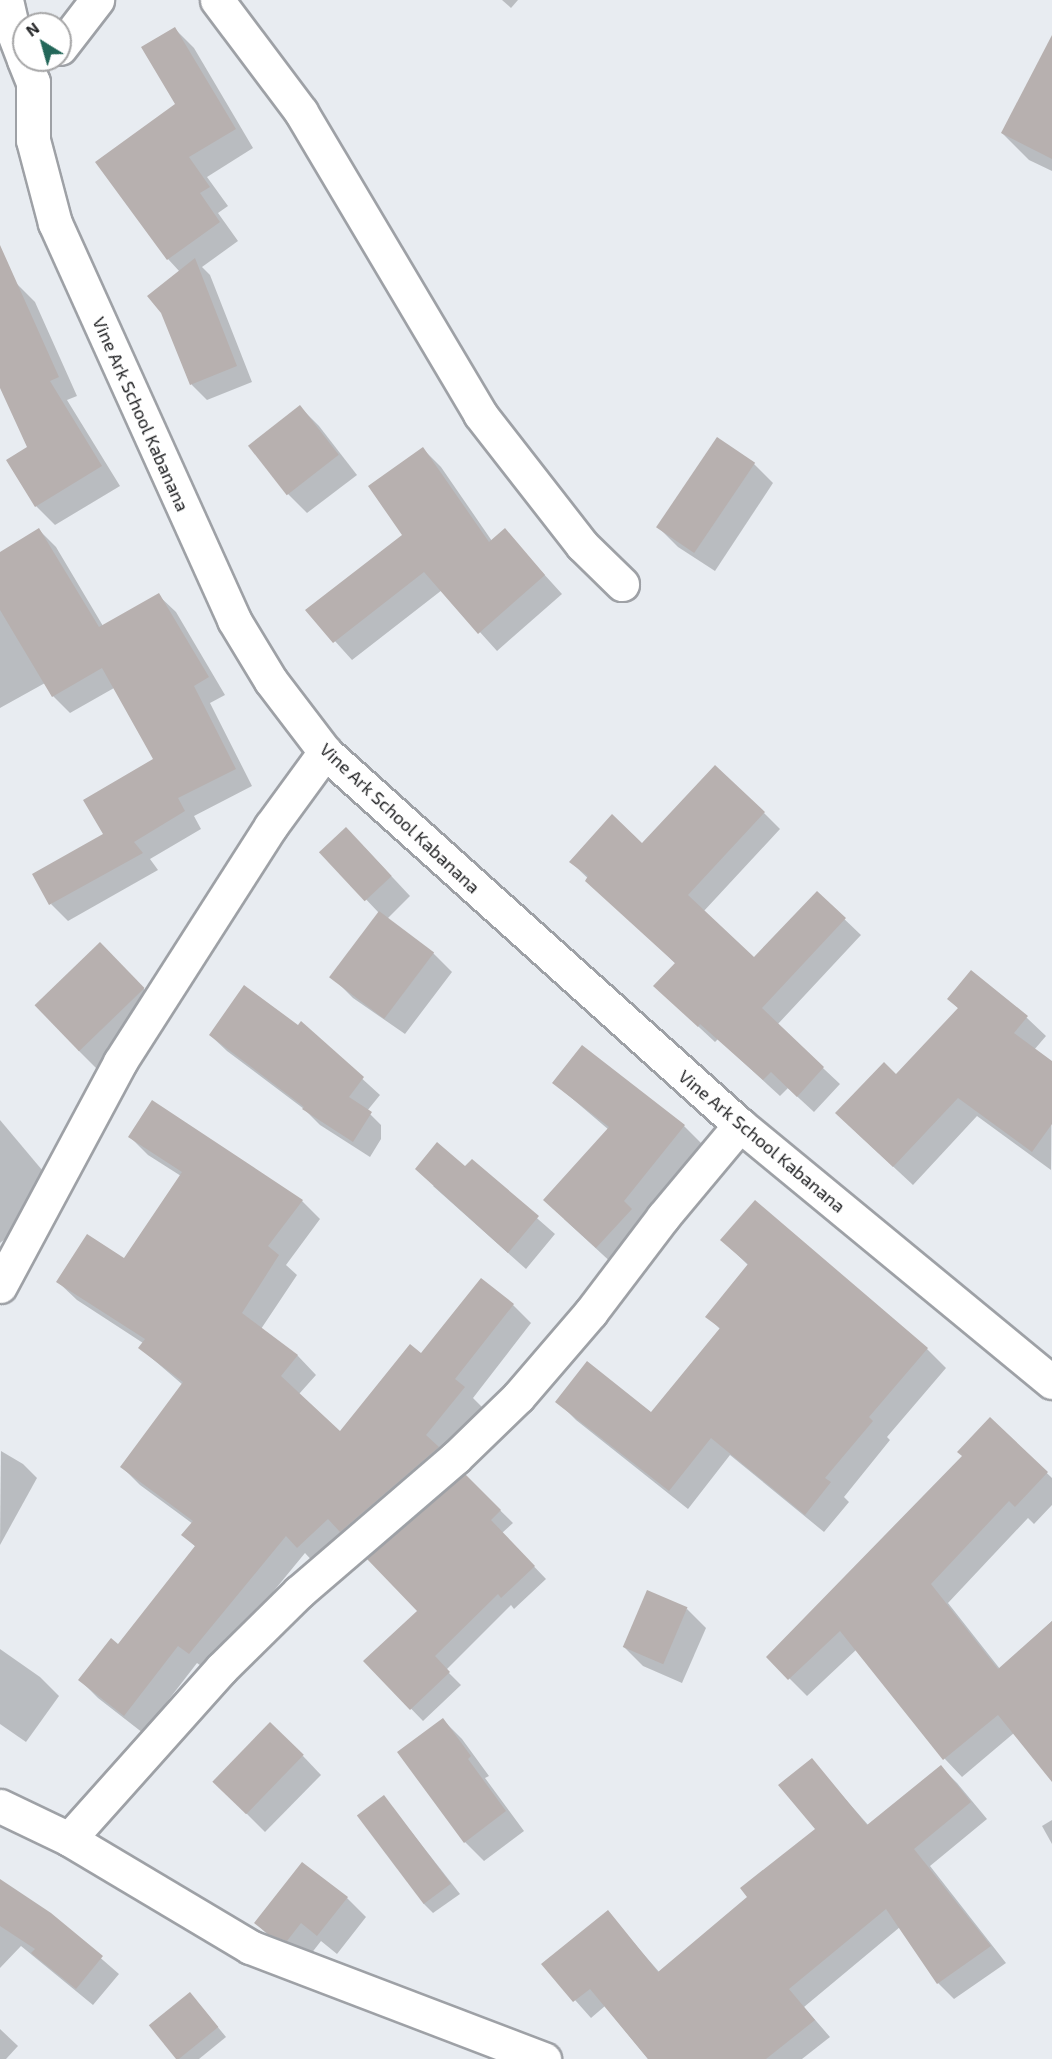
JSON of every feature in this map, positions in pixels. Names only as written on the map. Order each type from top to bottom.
[{"type":"street","name":"Vine Ark School Kabanana","points":[[6,0],[12,27]]},
{"type":"street","points":[[72,32],[97,0]]},
{"type":"street","points":[[217,0],[301,112],[480,414],[582,545],[622,585]]},
{"type":"street","name":"Vine Ark School Kabanana","points":[[33,72],[33,140],[55,223],[234,620],[271,681],[325,752],[740,1125],[1052,1382]]},
{"type":"street","points":[[0,1286],[120,1062],[272,826],[325,752]]},
{"type":"street","points":[[69,1839],[222,1668],[299,1592],[455,1458],[518,1397],[591,1312],[663,1217],[740,1125]]},
{"type":"street","points":[[0,1806],[69,1839],[250,1947],[544,2059]]},
{"type":"building","points":[[175,27],[236,129],[189,157],[210,187],[200,193],[220,222],[167,260],[95,162],[175,104],[141,47]]},
{"type":"building","points":[[1052,35],[1052,159],[1001,133]]},
{"type":"building","points":[[0,245],[59,377],[50,381],[102,466],[35,507],[6,460],[27,447],[0,388]]},
{"type":"building","points":[[195,258],[237,366],[190,385],[161,313],[147,296]]},
{"type":"building","points":[[300,405],[339,455],[287,495],[248,446]]},
{"type":"building","points":[[717,437],[755,463],[694,553],[656,527]]},
{"type":"building","points":[[423,447],[489,542],[505,528],[545,575],[478,634],[424,572],[333,643],[305,610],[402,535],[368,486]]},
{"type":"building","points":[[39,528],[99,627],[159,593],[209,677],[194,686],[236,769],[178,798],[185,811],[134,842],[143,853],[49,905],[32,874],[103,834],[83,800],[153,759],[102,668],[52,697],[0,610],[0,552]]},
{"type":"building","points":[[715,765],[765,812],[688,895],[754,957],[817,891],[846,918],[762,1008],[824,1067],[797,1097],[771,1072],[763,1080],[700,1024],[698,1027],[653,986],[675,963],[585,881],[588,876],[569,862],[612,814],[642,843]]},
{"type":"building","points":[[346,827],[392,876],[365,901],[319,852]]},
{"type":"building","points":[[379,911],[434,953],[384,1019],[329,977]]},
{"type":"building","points":[[100,942],[144,988],[79,1051],[35,1005]]},
{"type":"building","points":[[971,970],[1028,1016],[1014,1033],[1052,1061],[1052,1124],[1032,1152],[958,1098],[893,1167],[835,1113],[884,1062],[896,1074],[958,1008],[947,999]]},
{"type":"building","points":[[244,985],[298,1025],[301,1021],[364,1077],[349,1097],[372,1112],[353,1142],[302,1109],[304,1107],[209,1035]]},
{"type":"building","points":[[582,1045],[685,1125],[624,1201],[632,1209],[596,1248],[543,1200],[609,1127],[552,1083]]},
{"type":"building","points":[[152,1100],[303,1200],[268,1246],[279,1255],[242,1313],[298,1355],[281,1376],[340,1431],[410,1344],[421,1353],[481,1278],[514,1304],[455,1379],[465,1387],[426,1435],[439,1447],[340,1532],[328,1519],[297,1548],[286,1536],[189,1654],[178,1646],[124,1716],[78,1680],[111,1638],[118,1644],[195,1546],[181,1535],[193,1521],[120,1467],[183,1382],[138,1348],[145,1339],[56,1282],[87,1234],[124,1258],[182,1172],[128,1137]]},
{"type":"building","points":[[437,1142],[465,1166],[472,1159],[539,1216],[508,1253],[415,1169]]},
{"type":"building","points":[[755,1200],[928,1348],[869,1417],[873,1421],[825,1478],[831,1482],[805,1515],[711,1438],[669,1491],[555,1402],[587,1361],[651,1412],[720,1328],[705,1317],[748,1264],[720,1240]]},
{"type":"building","points":[[990,1417],[1048,1472],[1015,1507],[1009,1501],[931,1584],[998,1669],[1052,1621],[1052,1782],[998,1715],[943,1760],[840,1631],[788,1680],[766,1657],[962,1456],[957,1452]]},
{"type":"building","points":[[465,1474],[501,1510],[491,1520],[535,1566],[501,1598],[498,1594],[435,1656],[450,1672],[410,1710],[363,1661],[417,1611],[367,1559]]},
{"type":"building","points":[[647,1590],[688,1607],[663,1664],[623,1647]]},
{"type":"building","points":[[443,1718],[471,1756],[468,1759],[506,1811],[464,1843],[397,1752]]},
{"type":"building","points":[[270,1722],[304,1755],[246,1814],[212,1782]]},
{"type":"building","points":[[812,1758],[867,1825],[941,1765],[971,1802],[914,1849],[991,1946],[937,1984],[886,1909],[789,1989],[815,2020],[766,2059],[648,2059],[590,1989],[573,2002],[541,1964],[608,1910],[658,1972],[747,1897],[740,1888],[815,1829],[778,1785]]},
{"type":"building","points":[[384,1795],[451,1884],[424,1904],[357,1815]]},
{"type":"building","points":[[302,1862],[348,1897],[317,1936],[301,1923],[287,1941],[268,1934],[254,1923]]},
{"type":"building","points":[[0,1879],[51,1913],[103,1956],[76,1989],[31,1953],[35,1949],[0,1926]]},
{"type":"building","points":[[190,1992],[218,2027],[176,2059],[149,2025]]}]
